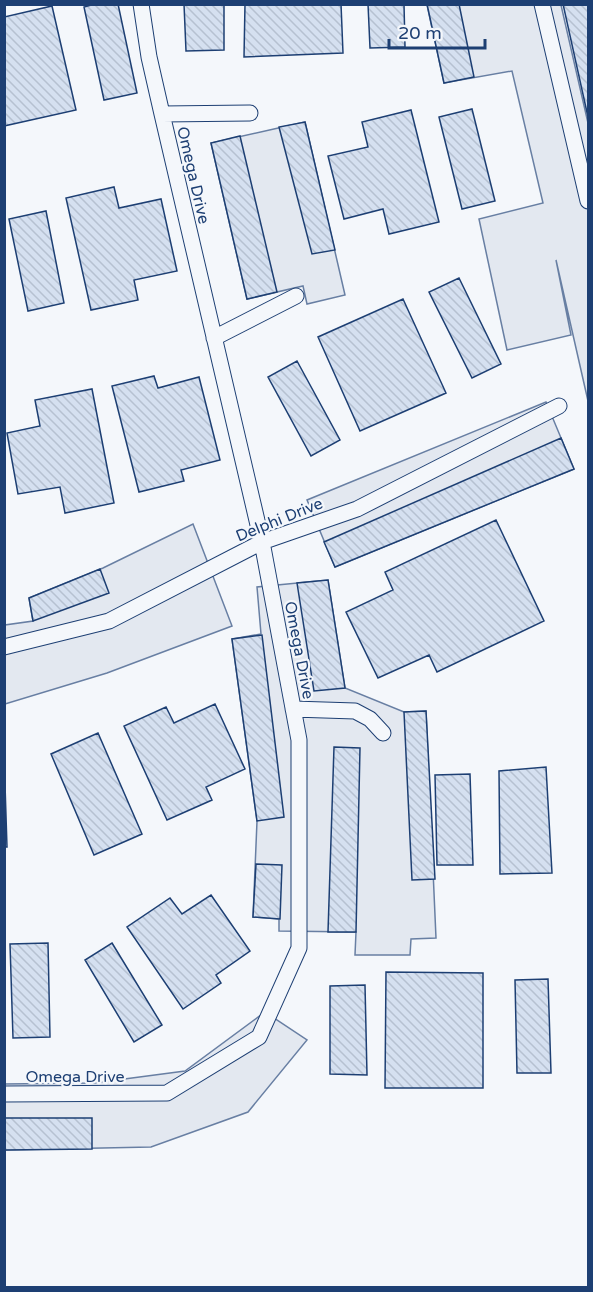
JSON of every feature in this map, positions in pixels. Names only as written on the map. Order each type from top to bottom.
[{"type":"lane","name":"Omega Drive","points":[[4,1094],[167,1094],[259,1037],[299,948],[299,740],[262,542],[149,57],[141,4]]},
{"type":"lane","points":[[542,4],[588,201]]},
{"type":"lane","points":[[162,114],[250,113]]},
{"type":"lane","points":[[214,338],[296,296]]},
{"type":"lane","name":"Delphi Drive","points":[[4,647],[109,621],[262,542],[357,509],[559,406]]},
{"type":"lane","points":[[293,709],[355,711],[370,719],[383,733]]},
{"type":"shaded area","points":[[427,5],[561,5],[588,123],[588,401],[556,260],[571,335],[507,350],[479,219],[543,203],[512,71],[444,83]]},
{"type":"shaded area","points":[[305,122],[345,295],[307,304],[303,286],[247,299],[211,143]]},
{"type":"shaded area","points":[[546,402],[574,469],[335,567],[307,500]]},
{"type":"shaded area","points":[[193,524],[232,626],[107,673],[5,704],[5,625],[33,621],[29,598],[103,568]]},
{"type":"shaded area","points":[[328,580],[345,688],[404,712],[426,711],[436,938],[411,939],[410,955],[355,955],[356,932],[279,931],[279,919],[253,917],[257,821],[232,639],[261,634],[257,587]]},
{"type":"shaded area","points":[[265,1012],[307,1040],[248,1112],[151,1147],[5,1150],[4,1084],[94,1083],[185,1071]]},
{"type":"building","points":[[95,4],[118,4],[137,93],[104,100],[84,7]]},
{"type":"building","points":[[184,4],[224,4],[224,50],[186,51]]},
{"type":"building","points":[[245,4],[341,4],[343,53],[244,57]]},
{"type":"building","points":[[368,4],[404,4],[405,47],[370,48]]},
{"type":"building","points":[[427,4],[459,4],[474,77],[444,83]]},
{"type":"building","points":[[563,4],[588,4],[588,117]]},
{"type":"building","points":[[52,6],[76,110],[4,126],[4,17]]},
{"type":"building","points":[[472,109],[495,201],[462,209],[439,117]]},
{"type":"building","points":[[411,110],[439,222],[389,234],[383,209],[344,219],[328,156],[368,147],[362,122]]},
{"type":"building","points":[[305,122],[335,250],[312,254],[279,127]]},
{"type":"building","points":[[240,136],[277,292],[247,299],[211,143]]},
{"type":"building","points":[[114,187],[119,208],[161,199],[177,271],[134,280],[138,300],[91,310],[66,198]]},
{"type":"building","points":[[46,211],[64,303],[28,311],[9,219]]},
{"type":"building","points":[[459,278],[501,364],[472,378],[429,292]]},
{"type":"building","points":[[403,299],[446,393],[360,431],[318,337]]},
{"type":"building","points":[[297,361],[340,440],[311,456],[268,377]]},
{"type":"building","points":[[154,376],[158,388],[199,377],[220,460],[181,470],[184,481],[139,492],[112,386]]},
{"type":"building","points":[[92,389],[114,503],[65,513],[60,487],[18,494],[7,433],[40,426],[35,400]]},
{"type":"building","points":[[561,438],[574,469],[335,567],[324,542]]},
{"type":"building","points":[[496,520],[544,621],[437,672],[429,655],[378,678],[346,612],[393,590],[385,572]]},
{"type":"building","points":[[100,569],[109,593],[33,621],[29,598]]},
{"type":"building","points":[[328,580],[345,688],[314,691],[297,583]]},
{"type":"building","points":[[262,635],[284,817],[257,821],[232,639]]},
{"type":"building","points":[[215,704],[245,769],[206,787],[212,800],[167,820],[124,726],[166,707],[174,723]]},
{"type":"building","points":[[426,711],[435,879],[412,880],[404,712]]},
{"type":"building","points":[[98,733],[142,834],[94,855],[51,754]]},
{"type":"building","points":[[334,747],[360,748],[356,932],[328,932]]},
{"type":"building","points":[[4,753],[7,847],[4,847]]},
{"type":"building","points":[[546,767],[552,873],[500,874],[499,771]]},
{"type":"building","points":[[470,774],[473,865],[437,865],[435,775]]},
{"type":"building","points":[[256,864],[282,865],[280,919],[253,917]]},
{"type":"building","points":[[211,895],[250,951],[216,975],[221,983],[183,1009],[127,927],[170,898],[182,914]]},
{"type":"building","points":[[48,943],[50,1037],[13,1038],[10,944]]},
{"type":"building","points":[[112,943],[162,1025],[134,1042],[85,960]]},
{"type":"building","points":[[386,972],[483,973],[483,1088],[385,1088]]},
{"type":"building","points":[[548,979],[551,1073],[517,1073],[515,980]]},
{"type":"building","points":[[365,985],[367,1075],[330,1074],[330,986]]},
{"type":"building","points":[[4,1118],[92,1118],[92,1149],[4,1150]]}]
